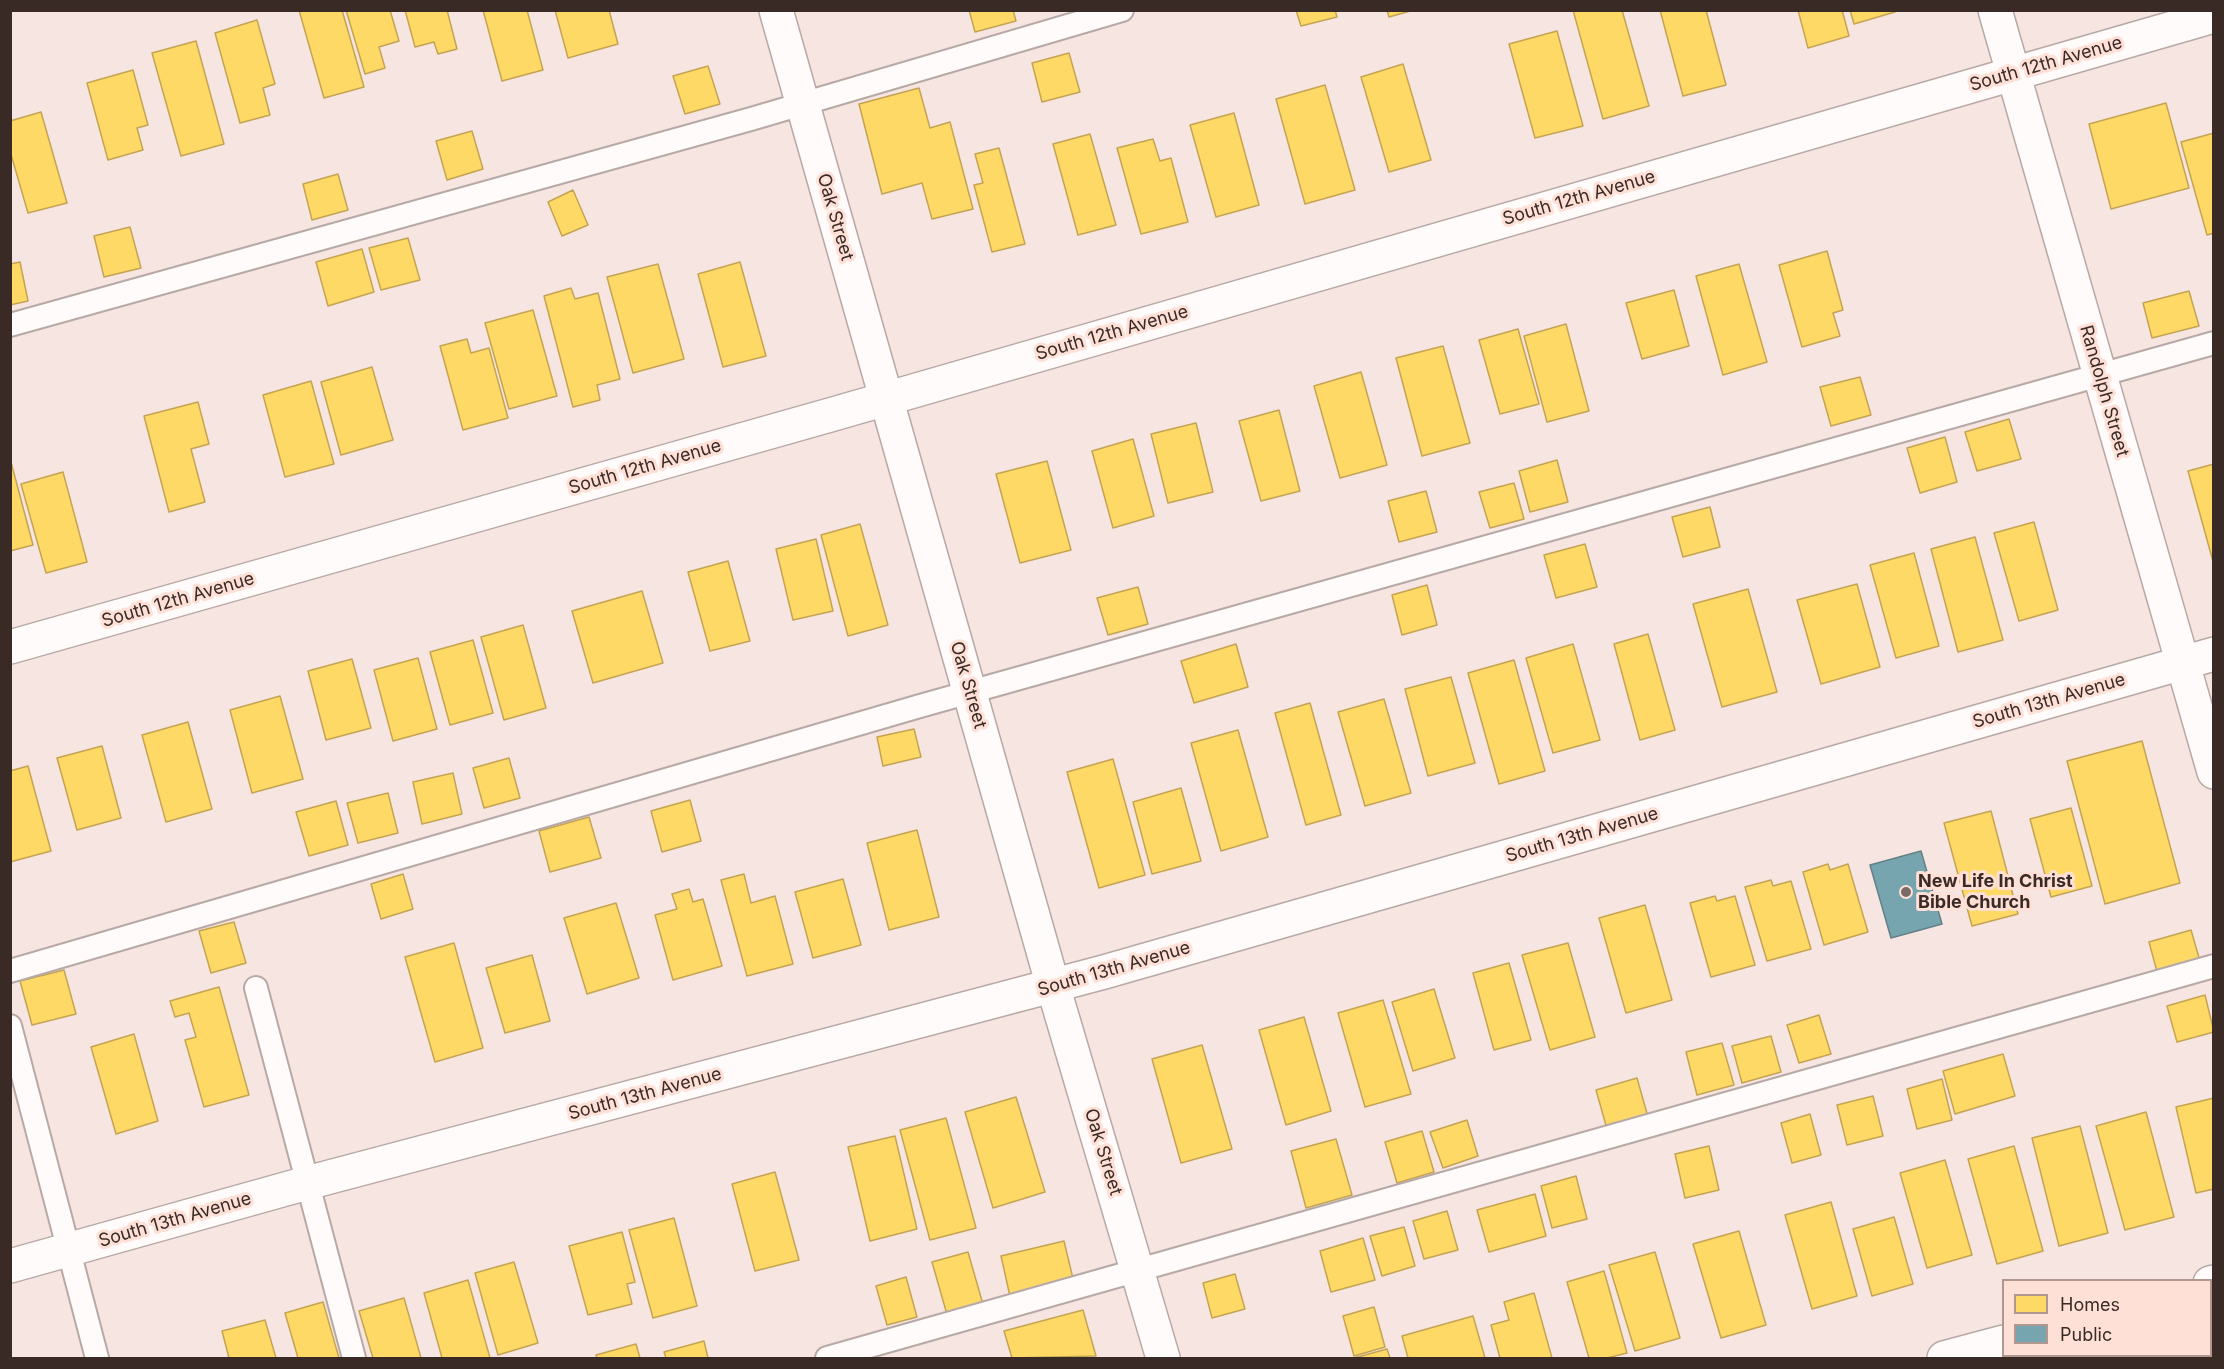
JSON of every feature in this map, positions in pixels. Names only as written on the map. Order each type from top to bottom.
[{"type":"street","name":"Oak Street","points":[[777,10],[1053,986],[1163,1359]]},
{"type":"street","name":"Randolph Street","points":[[1995,10],[2214,772]]},
{"type":"street","name":"South 12th Avenue","points":[[10,647],[886,399],[2214,16]]},
{"type":"street","name":"South 13th Avenue","points":[[10,1266],[307,1183],[1053,986],[2214,654]]},
{"type":"street","points":[[1944,1359],[2002,1343]]},
{"type":"lane","points":[[10,325],[803,103],[1122,10]]},
{"type":"lane","points":[[10,971],[971,693],[2214,343]]},
{"type":"lane","points":[[827,1359],[2214,966]]},
{"type":"lane","points":[[256,988],[354,1359]]},
{"type":"lane","points":[[10,1026],[97,1359]]},
{"type":"building: Homes","points":[[299,10],[342,10],[364,87],[324,98]]},
{"type":"building: Homes","points":[[346,10],[390,10],[399,41],[379,47],[385,68],[365,74]]},
{"type":"building: Homes","points":[[405,10],[447,10],[457,49],[438,54],[434,42],[415,47]]},
{"type":"building: Homes","points":[[483,10],[527,10],[543,70],[502,81]]},
{"type":"building: Homes","points":[[555,10],[609,10],[618,44],[568,58]]},
{"type":"building: Homes","points":[[969,10],[1013,10],[1016,21],[975,32]]},
{"type":"building: Homes","points":[[1296,10],[1335,10],[1337,17],[1301,26]]},
{"type":"building: Homes","points":[[1387,10],[1414,10],[1389,17]]},
{"type":"building: Homes","points":[[1573,10],[1622,10],[1649,106],[1603,119]]},
{"type":"building: Homes","points":[[1660,10],[1706,10],[1726,85],[1683,96]]},
{"type":"building: Homes","points":[[1798,10],[1842,10],[1849,36],[1808,48]]},
{"type":"building: Homes","points":[[1850,10],[1895,10],[1895,12],[1854,24]]},
{"type":"building: Homes","points":[[257,20],[275,84],[263,88],[270,115],[240,123],[215,33]]},
{"type":"building: Homes","points":[[1557,31],[1583,126],[1535,138],[1509,44]]},
{"type":"building: Homes","points":[[196,41],[224,144],[181,156],[152,53]]},
{"type":"building: Homes","points":[[1069,53],[1080,92],[1042,102],[1032,63]]},
{"type":"building: Homes","points":[[1403,64],[1431,160],[1389,172],[1361,77]]},
{"type":"building: Homes","points":[[708,66],[720,104],[685,114],[673,76]]},
{"type":"building: Homes","points":[[133,70],[148,125],[137,128],[143,150],[108,160],[87,83]]},
{"type":"building: Homes","points":[[1325,85],[1355,190],[1305,204],[1276,99]]},
{"type":"building: Homes","points":[[919,88],[930,128],[950,122],[973,209],[932,219],[922,183],[882,194],[859,104]]},
{"type":"building: Homes","points":[[2166,103],[2189,188],[2111,209],[2089,124]]},
{"type":"building: Homes","points":[[41,112],[67,203],[28,213],[10,151],[10,121]]},
{"type":"building: Homes","points":[[1234,113],[1259,205],[1216,217],[1190,125]]},
{"type":"building: Homes","points":[[472,131],[483,169],[447,180],[436,141]]},
{"type":"building: Homes","points":[[2214,133],[2214,233],[2207,235],[2181,142]]},
{"type":"building: Homes","points":[[1090,134],[1116,225],[1078,235],[1053,144]]},
{"type":"building: Homes","points":[[1153,139],[1160,161],[1171,158],[1188,222],[1141,234],[1117,148]]},
{"type":"building: Homes","points":[[999,148],[1025,244],[992,252],[974,185],[983,183],[975,154]]},
{"type":"building: Homes","points":[[338,174],[348,210],[312,220],[303,184]]},
{"type":"building: Homes","points":[[573,190],[588,225],[562,236],[548,202]]},
{"type":"building: Homes","points":[[130,227],[141,268],[104,277],[94,236]]},
{"type":"building: Homes","points":[[408,238],[420,280],[381,290],[369,248]]},
{"type":"building: Homes","points":[[362,249],[374,292],[328,306],[316,262]]},
{"type":"building: Homes","points":[[1827,251],[1843,310],[1833,313],[1840,336],[1802,347],[1779,265]]},
{"type":"building: Homes","points":[[20,262],[28,301],[10,305],[10,264]]},
{"type":"building: Homes","points":[[740,262],[766,356],[723,367],[698,274]]},
{"type":"building: Homes","points":[[658,264],[684,359],[633,373],[607,277]]},
{"type":"building: Homes","points":[[1739,264],[1767,362],[1723,375],[1696,276]]},
{"type":"building: Homes","points":[[571,288],[575,299],[598,293],[620,379],[597,385],[600,400],[573,407],[544,296]]},
{"type":"building: Homes","points":[[1674,290],[1689,346],[1642,359],[1626,303]]},
{"type":"building: Homes","points":[[2189,291],[2199,326],[2152,338],[2143,303]]},
{"type":"building: Homes","points":[[533,310],[557,396],[509,409],[485,323]]},
{"type":"building: Homes","points":[[1566,324],[1589,411],[1547,422],[1524,336]]},
{"type":"building: Homes","points":[[1518,329],[1539,404],[1500,414],[1479,340]]},
{"type":"building: Homes","points":[[467,339],[471,353],[489,348],[508,418],[463,430],[440,346]]},
{"type":"building: Homes","points":[[1443,346],[1470,443],[1422,456],[1396,358]]},
{"type":"building: Homes","points":[[372,367],[393,440],[341,455],[321,382]]},
{"type":"building: Homes","points":[[1361,372],[1387,465],[1340,478],[1314,386]]},
{"type":"building: Homes","points":[[1860,377],[1871,415],[1831,426],[1820,387]]},
{"type":"building: Homes","points":[[311,381],[334,464],[285,477],[263,395]]},
{"type":"building: Homes","points":[[198,402],[209,444],[191,449],[205,502],[169,512],[144,416]]},
{"type":"building: Homes","points":[[1279,410],[1300,491],[1261,501],[1239,421]]},
{"type":"building: Homes","points":[[2009,419],[2021,459],[1977,471],[1965,432]]},
{"type":"building: Homes","points":[[1196,423],[1213,492],[1168,503],[1151,434]]},
{"type":"building: Homes","points":[[1945,437],[1957,482],[1920,493],[1907,448]]},
{"type":"building: Homes","points":[[1133,439],[1154,516],[1113,528],[1092,451]]},
{"type":"building: Homes","points":[[1557,460],[1568,502],[1530,512],[1519,471]]},
{"type":"building: Homes","points":[[1047,461],[1071,550],[1020,563],[996,474]]},
{"type":"building: Homes","points":[[10,463],[33,545],[10,551]]},
{"type":"building: Homes","points":[[2214,464],[2214,565],[2188,471]]},
{"type":"building: Homes","points":[[63,472],[87,562],[46,573],[21,484]]},
{"type":"building: Homes","points":[[1514,483],[1524,519],[1490,528],[1479,492]]},
{"type":"building: Homes","points":[[1426,491],[1437,532],[1399,542],[1388,501]]},
{"type":"building: Homes","points":[[1710,507],[1720,547],[1683,557],[1672,517]]},
{"type":"building: Homes","points":[[2034,522],[2058,610],[2019,621],[1994,533]]},
{"type":"building: Homes","points":[[860,524],[888,625],[848,636],[821,535]]},
{"type":"building: Homes","points":[[1975,537],[2003,640],[1958,652],[1931,549]]},
{"type":"building: Homes","points":[[816,539],[833,611],[793,620],[776,549]]},
{"type":"building: Homes","points":[[1585,544],[1597,587],[1556,598],[1544,555]]},
{"type":"building: Homes","points":[[1914,553],[1939,646],[1896,658],[1870,565]]},
{"type":"building: Homes","points":[[728,561],[750,641],[710,651],[688,572]]},
{"type":"building: Homes","points":[[1857,584],[1880,667],[1821,684],[1797,600]]},
{"type":"building: Homes","points":[[1427,585],[1437,625],[1402,635],[1392,595]]},
{"type":"building: Homes","points":[[1138,587],[1148,624],[1108,635],[1097,598]]},
{"type":"building: Homes","points":[[1748,589],[1777,692],[1722,707],[1693,604]]},
{"type":"building: Homes","points":[[642,591],[663,663],[593,683],[572,611]]},
{"type":"building: Homes","points":[[523,625],[546,708],[504,720],[481,637]]},
{"type":"building: Homes","points":[[1648,634],[1675,730],[1640,740],[1614,644]]},
{"type":"building: Homes","points":[[473,640],[493,713],[450,725],[430,652]]},
{"type":"building: Homes","points":[[1236,644],[1248,687],[1194,703],[1181,661]]},
{"type":"building: Homes","points":[[1573,644],[1600,740],[1553,753],[1526,658]]},
{"type":"building: Homes","points":[[418,658],[437,729],[393,741],[374,670]]},
{"type":"building: Homes","points":[[352,659],[371,728],[326,740],[308,671]]},
{"type":"building: Homes","points":[[1514,660],[1545,771],[1499,784],[1468,673]]},
{"type":"building: Homes","points":[[1451,677],[1475,763],[1428,776],[1405,689]]},
{"type":"building: Homes","points":[[280,696],[303,779],[252,793],[230,710]]},
{"type":"building: Homes","points":[[1384,699],[1411,793],[1365,806],[1338,712]]},
{"type":"building: Homes","points":[[1310,703],[1341,815],[1306,825],[1275,713]]},
{"type":"building: Homes","points":[[188,722],[212,809],[166,822],[142,735]]},
{"type":"building: Homes","points":[[914,729],[921,757],[883,766],[877,737]]},
{"type":"building: Homes","points":[[1238,730],[1268,837],[1221,851],[1191,743]]},
{"type":"building: Homes","points":[[2142,741],[2180,883],[2105,904],[2067,761]]},
{"type":"building: Homes","points":[[102,746],[121,818],[77,830],[57,758]]},
{"type":"building: Homes","points":[[509,758],[520,798],[484,808],[473,768]]},
{"type":"building: Homes","points":[[1113,759],[1145,875],[1099,888],[1067,772]]},
{"type":"building: Homes","points":[[28,766],[51,851],[10,862],[10,771]]},
{"type":"building: Homes","points":[[453,773],[462,814],[422,824],[413,782]]},
{"type":"building: Homes","points":[[1181,788],[1201,861],[1152,874],[1133,802]]},
{"type":"building: Homes","points":[[388,793],[398,833],[358,843],[347,803]]},
{"type":"building: Homes","points":[[690,800],[701,841],[662,852],[651,811]]},
{"type":"building: Homes","points":[[336,801],[348,845],[309,856],[296,812]]},
{"type":"building: Homes","points":[[2071,808],[2092,886],[2051,897],[2030,819]]},
{"type":"building: Homes","points":[[1991,811],[2018,914],[1972,926],[1944,823]]},
{"type":"building: Homes","points":[[589,817],[601,858],[550,872],[539,831]]},
{"type":"building: Homes","points":[[917,830],[939,917],[889,930],[867,843]]},
{"type":"building: Homes","points":[[1828,864],[1830,870],[1848,864],[1868,932],[1824,945],[1803,872]]},
{"type":"building: Homes","points":[[403,874],[413,909],[381,919],[371,884]]},
{"type":"building: Homes","points":[[744,874],[751,903],[775,896],[793,964],[747,976],[721,880]]},
{"type":"building: Homes","points":[[843,879],[861,945],[813,958],[795,892]]},
{"type":"building: Homes","points":[[1771,880],[1773,886],[1791,881],[1811,949],[1767,961],[1745,887]]},
{"type":"building: Homes","points":[[689,889],[693,902],[703,899],[722,966],[673,980],[655,915],[677,909],[672,894]]},
{"type":"building: Homes","points":[[1715,896],[1717,901],[1735,896],[1755,965],[1711,977],[1690,903]]},
{"type":"building: Homes","points":[[616,903],[639,978],[587,994],[564,918]]},
{"type":"building: Homes","points":[[1645,905],[1672,1000],[1626,1013],[1599,918]]},
{"type":"building: Homes","points":[[234,922],[246,963],[211,973],[199,931]]},
{"type":"building: Homes","points":[[2191,930],[2202,968],[2159,979],[2149,942]]},
{"type":"building: Homes","points":[[454,943],[483,1048],[435,1062],[405,957]]},
{"type":"building: Homes","points":[[1568,943],[1595,1037],[1550,1050],[1522,955]]},
{"type":"building: Homes","points":[[532,955],[550,1021],[505,1033],[486,968]]},
{"type":"building: Homes","points":[[1509,963],[1531,1040],[1494,1050],[1473,973]]},
{"type":"building: Homes","points":[[64,970],[76,1014],[32,1025],[20,981]]},
{"type":"building: Homes","points":[[219,987],[249,1095],[204,1107],[185,1040],[196,1037],[189,1013],[175,1017],[170,1001]]},
{"type":"building: Homes","points":[[1434,989],[1455,1058],[1413,1071],[1392,1002]]},
{"type":"building: Homes","points":[[2205,995],[2214,1032],[2177,1042],[2167,1006]]},
{"type":"building: Homes","points":[[1383,1000],[1411,1094],[1365,1107],[1338,1013]]},
{"type":"building: Homes","points":[[1819,1015],[1831,1054],[1799,1063],[1787,1025]]},
{"type":"building: Homes","points":[[1304,1017],[1331,1111],[1286,1125],[1259,1030]]},
{"type":"building: Homes","points":[[134,1034],[158,1121],[116,1134],[91,1047]]},
{"type":"building: Homes","points":[[1771,1036],[1781,1072],[1742,1083],[1732,1046]]},
{"type":"building: Homes","points":[[1722,1043],[1734,1085],[1697,1095],[1686,1052]]},
{"type":"building: Homes","points":[[1202,1045],[1232,1149],[1181,1163],[1152,1059]]},
{"type":"building: Homes","points":[[2003,1054],[2015,1096],[1955,1114],[1943,1071]]},
{"type":"building: Homes","points":[[1637,1078],[1648,1117],[1607,1129],[1596,1090]]},
{"type":"building: Homes","points":[[1942,1079],[1952,1120],[1917,1129],[1907,1089]]},
{"type":"building: Homes","points":[[1873,1096],[1883,1136],[1847,1145],[1837,1105]]},
{"type":"building: Homes","points":[[1016,1097],[1045,1192],[993,1208],[965,1112]]},
{"type":"building: Homes","points":[[2214,1098],[2214,1189],[2196,1193],[2176,1107]]},
{"type":"building: Homes","points":[[2146,1112],[2174,1217],[2125,1230],[2096,1126]]},
{"type":"building: Homes","points":[[1810,1114],[1821,1155],[1792,1163],[1781,1123]]},
{"type":"building: Homes","points":[[946,1118],[976,1228],[930,1240],[900,1130]]},
{"type":"building: Homes","points":[[1467,1120],[1478,1156],[1443,1168],[1430,1132]]},
{"type":"building: Homes","points":[[2080,1126],[2108,1233],[2059,1246],[2032,1138]]},
{"type":"building: Homes","points":[[1422,1131],[1434,1172],[1397,1183],[1385,1142]]},
{"type":"building: Homes","points":[[895,1136],[917,1229],[870,1241],[848,1147]]},
{"type":"building: Homes","points":[[1336,1139],[1352,1195],[1306,1208],[1291,1151]]},
{"type":"building: Homes","points":[[1709,1146],[1719,1190],[1685,1198],[1675,1154]]},
{"type":"building: Homes","points":[[2014,1146],[2043,1251],[1997,1264],[1968,1159]]},
{"type":"building: Homes","points":[[1945,1160],[1972,1255],[1927,1268],[1900,1173]]},
{"type":"building: Homes","points":[[775,1172],[799,1260],[755,1271],[732,1184]]},
{"type":"building: Homes","points":[[1576,1176],[1587,1219],[1552,1228],[1541,1186]]},
{"type":"building: Homes","points":[[1535,1194],[1546,1236],[1489,1252],[1477,1210]]},
{"type":"building: Homes","points":[[1831,1202],[1857,1296],[1812,1309],[1785,1215]]},
{"type":"building: Homes","points":[[1447,1211],[1458,1250],[1424,1259],[1413,1221]]},
{"type":"building: Homes","points":[[1894,1217],[1913,1284],[1872,1296],[1853,1229]]},
{"type":"building: Homes","points":[[674,1218],[697,1306],[653,1318],[629,1230]]},
{"type":"building: Homes","points":[[1404,1227],[1415,1266],[1382,1276],[1370,1236]]},
{"type":"building: Homes","points":[[1739,1231],[1766,1325],[1721,1338],[1693,1244]]},
{"type":"building: Homes","points":[[622,1232],[635,1282],[627,1284],[632,1304],[588,1315],[569,1246]]},
{"type":"building: Homes","points":[[1363,1238],[1375,1280],[1331,1292],[1320,1251]]},
{"type":"building: Homes","points":[[1064,1241],[1075,1287],[1011,1301],[1001,1256]]},
{"type":"building: Homes","points":[[968,1252],[984,1308],[948,1318],[932,1262]]},
{"type":"building: Homes","points":[[1655,1252],[1680,1338],[1635,1351],[1609,1265]]},
{"type":"building: Homes","points":[[514,1262],[538,1343],[498,1355],[475,1273]]},
{"type":"building: Homes","points":[[1604,1271],[1627,1353],[1607,1358],[1589,1358],[1567,1282]]},
{"type":"building: Homes","points":[[1235,1274],[1245,1309],[1212,1318],[1203,1283]]},
{"type":"building: Homes","points":[[906,1277],[917,1317],[887,1325],[876,1286]]},
{"type":"building: Homes","points":[[468,1280],[490,1358],[442,1358],[424,1293]]},
{"type":"building: Homes","points":[[1534,1293],[1552,1358],[1500,1358],[1491,1325],[1509,1320],[1504,1302]]},
{"type":"building: Homes","points":[[404,1298],[421,1358],[373,1358],[359,1311]]},
{"type":"building: Homes","points":[[323,1302],[339,1358],[298,1358],[285,1313]]},
{"type":"building: Homes","points":[[1374,1307],[1385,1347],[1354,1356],[1343,1316]]},
{"type":"building: Homes","points":[[1083,1310],[1096,1356],[1012,1358],[1004,1331]]},
{"type":"building: Homes","points":[[1473,1316],[1485,1358],[1408,1358],[1402,1336]]},
{"type":"building: Homes","points":[[265,1320],[276,1358],[229,1358],[222,1331]]},
{"type":"building: Homes","points":[[704,1341],[708,1358],[666,1358],[664,1352]]},
{"type":"building: Homes","points":[[636,1344],[640,1358],[597,1358],[596,1355]]},
{"type":"building: Homes","points":[[1387,1349],[1390,1358],[1354,1358]]},
{"type":"building: Public","points":[[1921,851],[1942,924],[1891,938],[1870,865]]},
{"type":"place","name":"New Life In Christ Bible Church","points":[[1906,892]]}]
